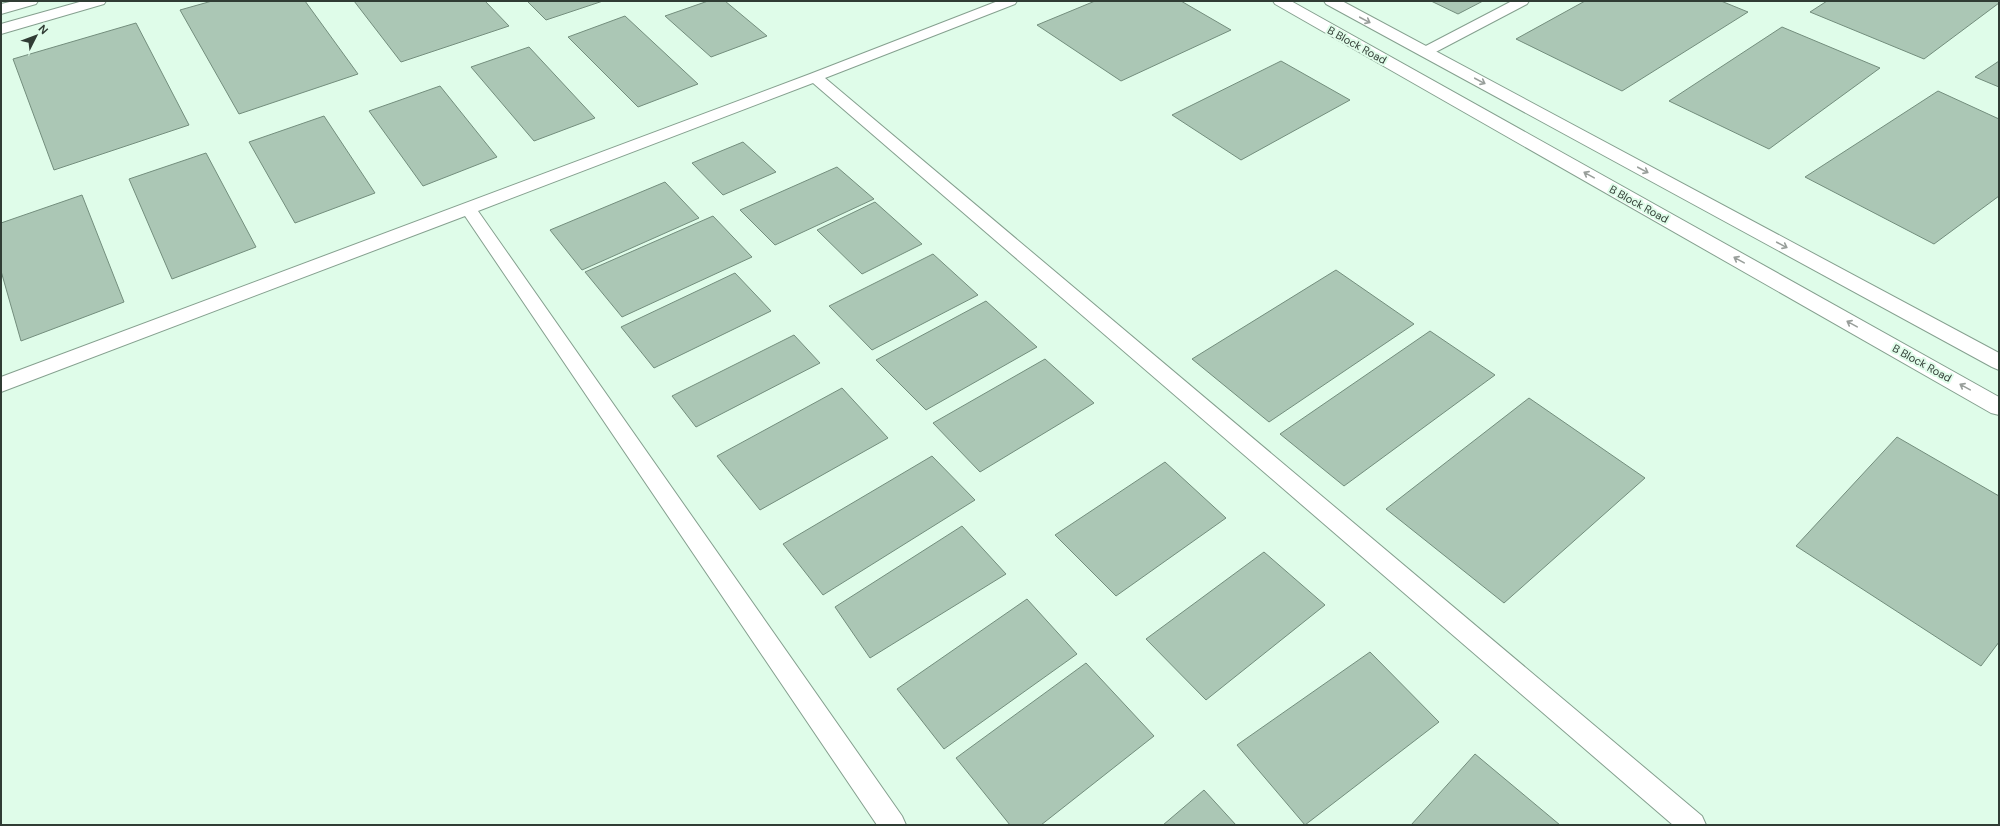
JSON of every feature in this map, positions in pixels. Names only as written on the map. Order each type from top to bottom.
[{"type":"street","points":[[1,9],[31,1]]},
{"type":"street","points":[[1,28],[99,1]]},
{"type":"street","name":"B Block Road","points":[[1280,1],[1999,407]]},
{"type":"street","points":[[1331,1],[1999,362]]},
{"type":"lane","points":[[1,385],[815,77],[1010,1]]},
{"type":"lane","points":[[1425,52],[1522,1]]},
{"type":"lane","points":[[815,77],[1693,825]]},
{"type":"lane","points":[[468,208],[893,825]]},
{"type":"building","points":[[212,1],[305,1],[358,74],[239,114],[180,10]]},
{"type":"building","points":[[354,1],[485,1],[509,26],[401,62]]},
{"type":"building","points":[[527,1],[603,1],[546,20]]},
{"type":"building","points":[[708,1],[725,1],[767,36],[711,57],[665,16]]},
{"type":"building","points":[[1095,1],[1181,1],[1231,30],[1121,81],[1037,25]]},
{"type":"building","points":[[1431,1],[1483,1],[1458,14]]},
{"type":"building","points":[[1585,1],[1721,1],[1748,12],[1622,91],[1516,39]]},
{"type":"building","points":[[1827,1],[1999,1],[1999,3],[1924,59],[1810,12]]},
{"type":"building","points":[[625,16],[698,84],[638,107],[568,37]]},
{"type":"building","points":[[136,23],[189,125],[54,170],[13,59]]},
{"type":"building","points":[[1782,27],[1880,68],[1769,149],[1669,101]]},
{"type":"building","points":[[529,47],[595,118],[534,141],[471,67]]},
{"type":"building","points":[[1281,61],[1350,100],[1241,160],[1172,115]]},
{"type":"building","points":[[1999,61],[1999,87],[1975,77]]},
{"type":"building","points":[[440,86],[497,157],[423,186],[369,111]]},
{"type":"building","points":[[1938,91],[1999,119],[1999,196],[1934,244],[1805,177]]},
{"type":"building","points":[[324,116],[375,193],[295,223],[249,142]]},
{"type":"building","points":[[743,142],[776,172],[723,195],[692,163]]},
{"type":"building","points":[[206,153],[256,247],[172,279],[129,179]]},
{"type":"building","points":[[837,167],[874,199],[775,245],[740,210]]},
{"type":"building","points":[[665,182],[699,218],[582,270],[550,230]]},
{"type":"building","points":[[82,195],[124,302],[21,341],[1,271],[1,223]]},
{"type":"building","points":[[875,202],[922,244],[862,274],[817,230]]},
{"type":"building","points":[[713,216],[752,257],[622,317],[585,272]]},
{"type":"building","points":[[933,254],[978,295],[872,350],[829,306]]},
{"type":"building","points":[[1336,270],[1414,324],[1269,422],[1192,359]]},
{"type":"building","points":[[735,273],[771,311],[654,368],[621,327]]},
{"type":"building","points":[[986,301],[1037,347],[926,410],[876,360]]},
{"type":"building","points":[[1430,331],[1495,375],[1344,486],[1280,434]]},
{"type":"building","points":[[794,335],[820,363],[696,427],[672,396]]},
{"type":"building","points":[[1045,359],[1094,403],[980,472],[933,423]]},
{"type":"building","points":[[842,388],[888,438],[760,510],[717,456]]},
{"type":"building","points":[[1529,398],[1645,478],[1504,603],[1386,509]]},
{"type":"building","points":[[1897,437],[1999,496],[1999,642],[1981,666],[1796,546]]},
{"type":"building","points":[[932,456],[975,500],[823,595],[783,544]]},
{"type":"building","points":[[1165,462],[1226,518],[1116,596],[1055,535]]},
{"type":"building","points":[[962,526],[1006,574],[870,658],[835,607]]},
{"type":"building","points":[[1264,552],[1325,605],[1206,700],[1146,639]]},
{"type":"building","points":[[1027,599],[1077,654],[944,749],[897,689]]},
{"type":"building","points":[[1370,652],[1439,722],[1305,825],[1237,745]]},
{"type":"building","points":[[1086,663],[1154,736],[1041,825],[1010,825],[956,758]]},
{"type":"building","points":[[1475,754],[1560,825],[1411,825]]},
{"type":"building","points":[[1204,790],[1236,825],[1163,825]]}]
